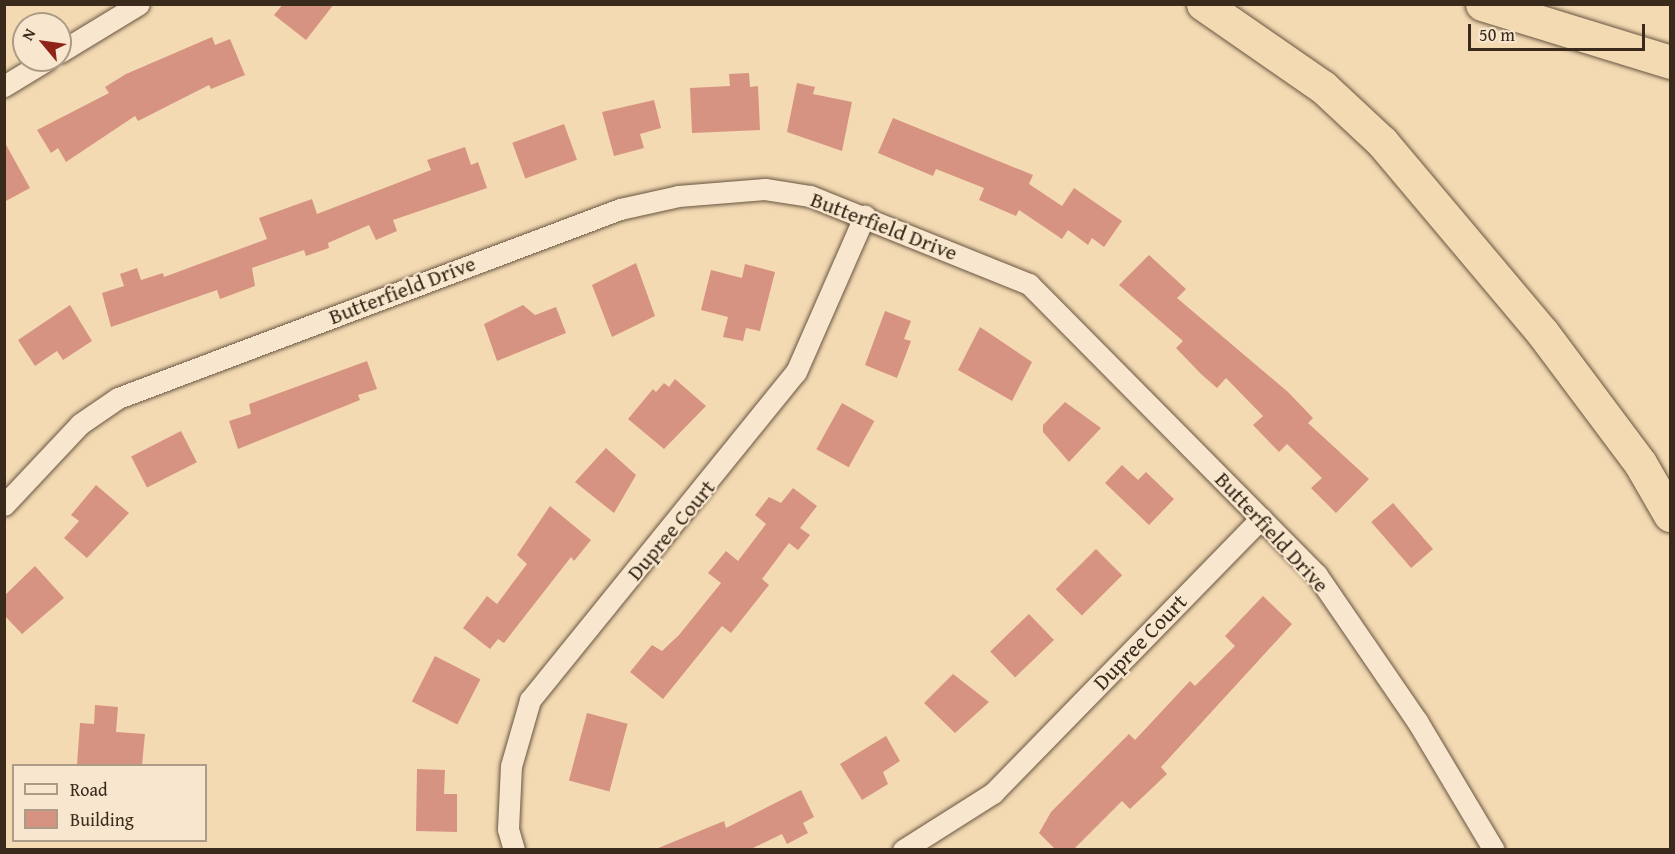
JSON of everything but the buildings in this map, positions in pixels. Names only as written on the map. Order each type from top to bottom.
[{"type":"highway","points":[[1203,4],[1323,87],[1382,142],[1542,332],[1640,463],[1671,515]]},
{"type":"highway","points":[[1482,4],[1671,62]]},
{"type":"street","points":[[72,45],[139,4]]},
{"type":"street","points":[[4,86],[27,72]]},
{"type":"street","name":"Butterfield Drive","points":[[4,505],[80,424],[118,398],[620,209],[678,196],[765,189],[810,196],[865,214],[1029,284],[1317,575],[1417,721],[1494,849]]},
{"type":"street","name":"Dupree Court","points":[[514,849],[508,829],[511,766],[530,700],[796,372],[865,214]]},
{"type":"street","name":"Dupree Court","points":[[903,849],[993,793],[1261,518]]}]
